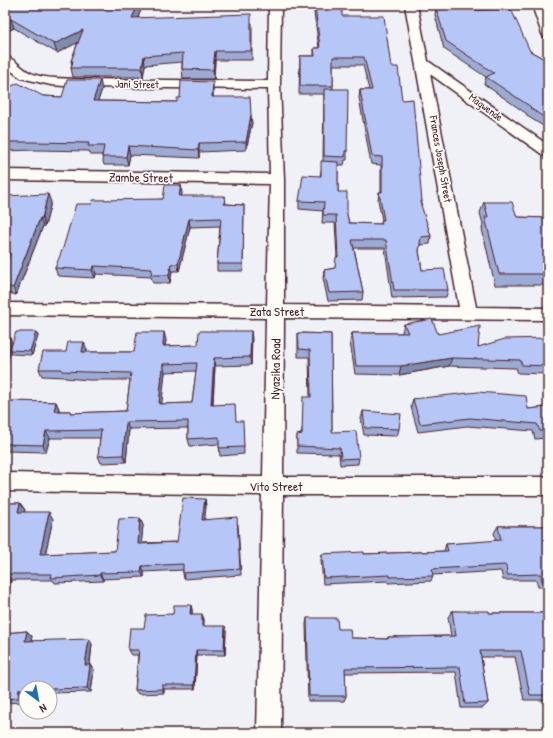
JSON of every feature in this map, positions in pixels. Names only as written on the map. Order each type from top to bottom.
[{"type":"street","name":"Nyazika Road","points":[[269,733],[277,179],[274,85],[275,5]]},
{"type":"street","name":"Frances Joseph Street","points":[[411,5],[469,313]]},
{"type":"street","points":[[538,5],[548,34]]},
{"type":"street","name":"Jani Street","points":[[5,60],[25,75],[51,81],[76,83],[274,85]]},
{"type":"street","name":"Magwende","points":[[423,63],[548,152]]},
{"type":"street","name":"Zambe Street","points":[[5,175],[277,179]]},
{"type":"street","name":"Zata Street","points":[[5,309],[548,314]]},
{"type":"street","name":"Vito Street","points":[[5,482],[273,486],[548,486]]},
{"type":"building","points":[[5,5],[97,5],[105,10],[111,5],[138,5],[132,18],[251,14],[251,51],[215,51],[213,70],[182,69],[183,53],[144,56],[142,68],[71,68],[73,61],[71,61],[83,30],[54,44],[11,19],[7,21],[5,19]]},
{"type":"building","points":[[315,5],[342,5],[342,16],[384,16],[391,67],[398,67],[402,100],[413,99],[422,202],[420,202],[431,236],[421,237],[419,251],[422,270],[444,269],[448,290],[394,290],[386,240],[352,240],[363,292],[329,293],[324,270],[335,268],[336,257],[338,257],[336,215],[323,215],[324,202],[299,201],[303,175],[321,176],[321,161],[338,162],[338,192],[347,192],[347,215],[349,223],[382,224],[381,220],[384,220],[379,192],[382,192],[382,157],[372,156],[360,90],[372,90],[364,57],[333,57],[333,86],[300,86],[300,56],[315,56],[314,48],[320,48]]},
{"type":"building","points":[[439,5],[475,5],[476,10],[511,9],[530,51],[548,61],[548,120],[486,77],[494,73],[446,41],[436,8],[440,8]]},
{"type":"building","points":[[67,80],[100,80],[93,101],[177,102],[177,98],[180,98],[181,81],[213,82],[212,97],[250,97],[251,115],[246,142],[199,143],[198,150],[128,146],[126,157],[102,157],[104,146],[88,146],[89,143],[5,142],[5,86],[8,88],[18,83],[43,96],[62,97]]},
{"type":"building","points":[[324,89],[348,89],[347,151],[345,151],[345,157],[324,156]]},
{"type":"building","points":[[165,185],[181,185],[179,196],[225,196],[224,204],[244,205],[243,264],[217,264],[221,218],[189,219],[178,264],[171,264],[169,275],[151,275],[152,269],[94,266],[92,270],[55,268],[63,248],[76,204],[92,204],[93,200],[163,199]]},
{"type":"building","points":[[48,194],[42,218],[40,218],[13,288],[5,285],[5,271],[10,253],[5,251],[5,196]]},
{"type":"building","points":[[484,202],[512,202],[517,217],[548,218],[548,274],[499,274],[485,217],[488,217]]},
{"type":"building","points":[[432,319],[438,334],[480,326],[478,347],[505,339],[548,338],[548,366],[522,365],[520,360],[452,358],[401,366],[356,366],[352,333],[408,333],[404,324]]},
{"type":"building","points":[[199,331],[251,331],[250,357],[214,358],[211,405],[235,404],[236,421],[243,421],[244,447],[219,448],[219,437],[188,439],[188,421],[126,422],[123,455],[98,456],[101,430],[46,431],[43,445],[5,444],[5,401],[56,402],[54,411],[71,411],[70,413],[126,411],[131,373],[39,369],[43,352],[66,352],[68,342],[84,342],[82,352],[134,352],[137,332],[164,332],[163,346],[198,345]],"holes":[[[197,363],[192,403],[159,404],[163,364]]]},
{"type":"building","points":[[16,332],[36,332],[30,351],[10,350]]},
{"type":"building","points":[[298,333],[331,334],[332,432],[356,431],[359,458],[341,459],[340,448],[297,446],[297,435],[302,434],[303,397],[311,397],[310,350],[299,349]]},
{"type":"building","points":[[5,334],[8,334],[5,347]]},
{"type":"building","points":[[478,392],[526,396],[528,409],[548,407],[548,431],[540,431],[537,424],[470,418],[420,424],[413,399]]},
{"type":"building","points":[[363,411],[401,414],[399,429],[365,428]]},
{"type":"building","points":[[183,498],[205,499],[202,520],[237,517],[240,569],[183,573],[183,564],[142,566],[141,572],[100,573],[100,575],[51,578],[52,574],[6,574],[5,578],[5,503],[20,503],[18,512],[49,512],[40,554],[115,551],[119,519],[140,518],[138,544],[177,542]]},
{"type":"building","points":[[498,526],[548,526],[548,581],[542,581],[541,574],[507,575],[506,565],[432,569],[433,576],[390,577],[390,575],[324,578],[322,554],[448,551],[446,544],[501,540]]},
{"type":"building","points":[[174,605],[191,605],[190,614],[202,614],[202,626],[225,626],[224,650],[196,650],[194,685],[162,685],[162,689],[135,690],[139,650],[128,650],[130,628],[144,628],[146,615],[173,614]]},
{"type":"building","points":[[452,611],[489,611],[489,613],[548,613],[548,695],[530,695],[521,651],[480,651],[488,703],[465,704],[460,667],[345,668],[346,696],[309,696],[307,618],[337,618],[338,629],[350,629],[351,638],[388,639],[388,637],[456,636]]},
{"type":"building","points":[[27,631],[25,641],[89,639],[85,665],[90,665],[87,688],[58,689],[58,680],[18,680],[18,698],[5,699],[5,633]]}]
